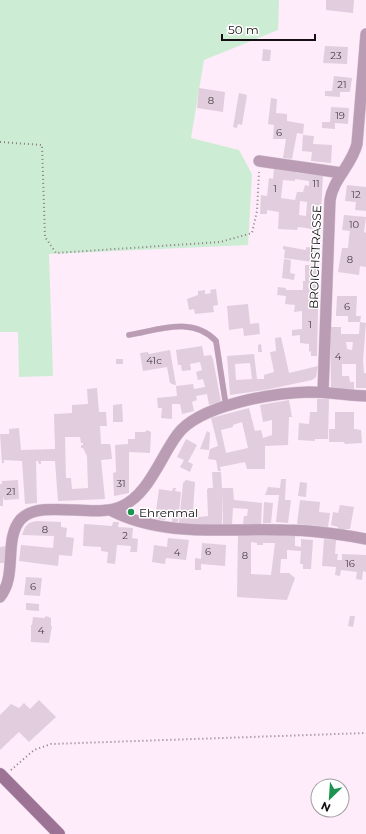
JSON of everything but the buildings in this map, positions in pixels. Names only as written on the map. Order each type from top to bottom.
[{"type":"street","name":"BROICHSTRASSE","points":[[323,392],[330,200],[334,186],[352,159],[357,144],[366,34]]},
{"type":"street","points":[[259,161],[342,173]]},
{"type":"street","points":[[0,597],[5,589],[9,576],[14,532],[17,524],[24,516],[41,510],[110,510],[129,503],[137,495],[176,435],[189,422],[204,413],[272,396],[298,393],[323,392],[366,396]]},
{"type":"street","points":[[110,510],[135,521],[174,528],[298,530],[366,539]]},
{"type":"street","points":[[2,776],[58,834]]},
{"type":"lane","points":[[129,335],[187,325],[200,329],[210,335],[216,340],[226,407]]},
{"type":"path","points":[[0,142],[42,145],[45,238],[56,253],[220,242],[252,233],[257,211],[259,161]]},
{"type":"path","points":[[2,776],[34,750],[51,744],[366,733]]},
{"type":"green space","points":[[0,0],[279,0],[278,30],[204,60],[191,138],[239,150],[252,174],[248,245],[49,254],[53,376],[19,377],[18,332],[0,332]]},
{"type":"place","name":"Ehrenmal","points":[[131,512]]}]
